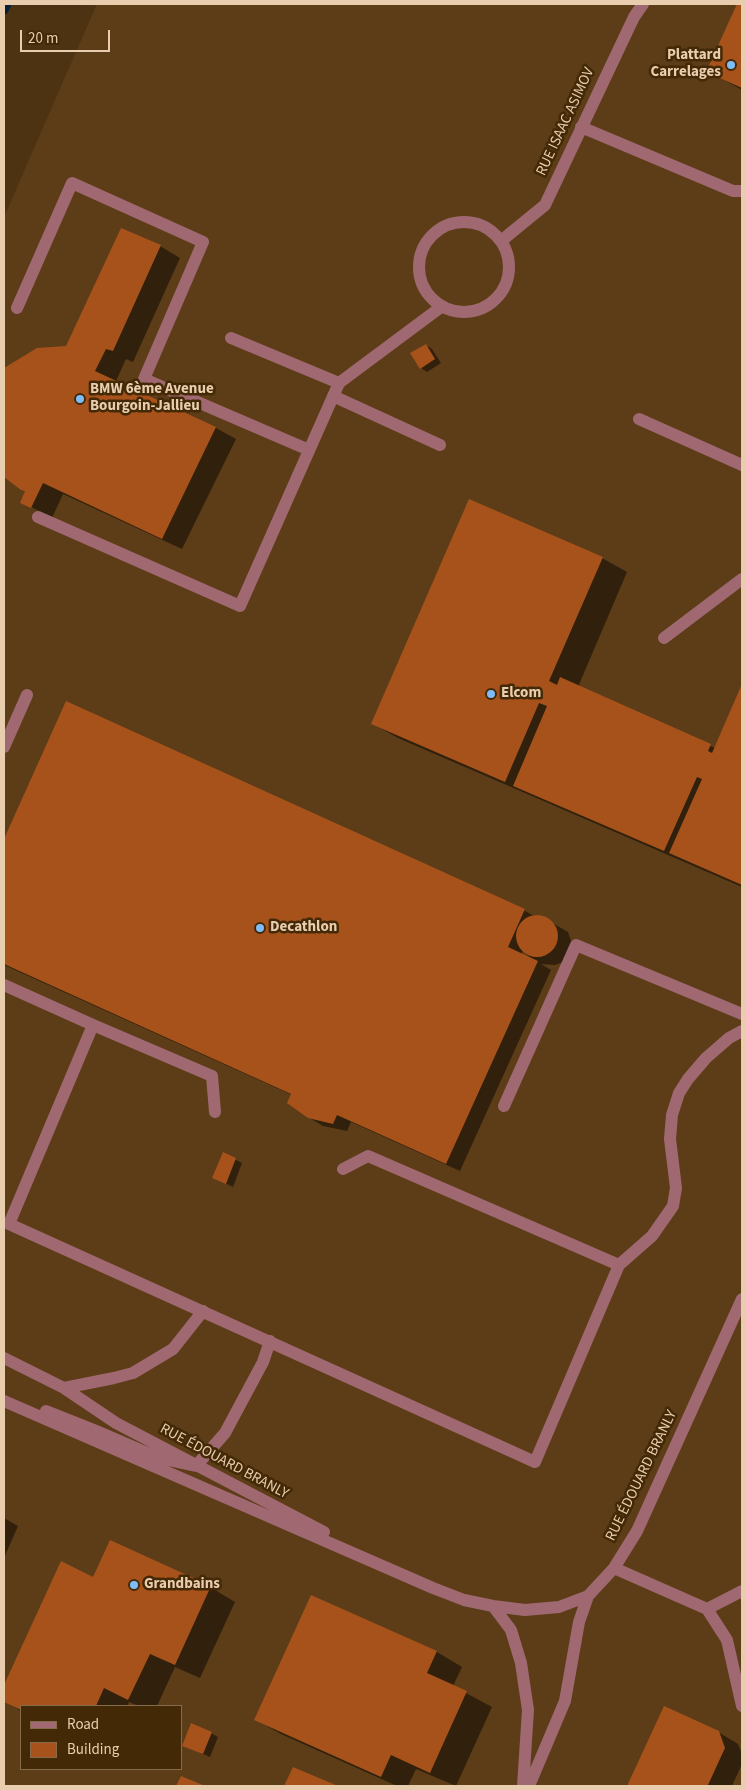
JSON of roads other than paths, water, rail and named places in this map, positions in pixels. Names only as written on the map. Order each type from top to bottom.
[{"type":"street","name":"RUE ISAAC ASIMOV","points":[[501,241],[545,205],[634,17],[644,4]]},
{"type":"street","points":[[581,127],[733,191],[742,192]]},
{"type":"street","points":[[17,308],[72,184],[203,242],[144,379],[309,450]]},
{"type":"street","points":[[463,222],[478,224],[491,230],[501,241],[508,255],[510,270],[506,285],[498,298],[486,308],[471,312],[455,312],[441,307],[430,297],[422,285],[418,271],[420,256],[426,242],[448,224],[463,222]]},
{"type":"street","points":[[38,517],[240,606],[339,383],[441,307]]},
{"type":"street","points":[[231,338],[339,383]]},
{"type":"street","points":[[333,396],[440,446]]},
{"type":"street","points":[[639,419],[742,465]]},
{"type":"street","points":[[664,638],[742,580]]},
{"type":"street","points":[[4,747],[28,695]]},
{"type":"street","points":[[504,1106],[576,945],[742,1014]]},
{"type":"street","points":[[4,985],[212,1076],[215,1112]]},
{"type":"street","points":[[93,1025],[9,1224],[535,1462],[619,1265],[652,1236],[673,1206],[676,1188],[670,1139],[672,1115],[679,1093],[706,1058],[729,1038],[742,1031]]},
{"type":"street","points":[[343,1169],[368,1156],[619,1265]]},
{"type":"street","name":"RUE ÉDOUARD BRANLY","points":[[4,1401],[464,1600],[525,1610],[559,1607],[588,1596],[614,1568],[637,1531],[742,1299]]},
{"type":"street","points":[[64,1388],[134,1373],[173,1349],[203,1311]]},
{"type":"street","points":[[21,1408],[50,1412],[159,1458],[196,1466],[225,1433],[262,1362],[270,1341]]},
{"type":"street","name":"RUE ÉDOUARD BRANLY","points":[[4,1358],[64,1388],[116,1423],[196,1466],[433,1588]]},
{"type":"street","points":[[614,1568],[707,1609],[726,1640],[742,1706]]},
{"type":"street","points":[[707,1609],[742,1591]]},
{"type":"street","points":[[528,1786],[565,1701],[579,1622],[588,1596]]},
{"type":"street","points":[[493,1606],[511,1630],[521,1663],[528,1710],[524,1786]]},
{"type":"waterway","points":[[4,10],[7,4]]},
{"type":"place","name":"Plattard Carrelages","points":[[731,65]]},
{"type":"place","name":"BMW 6ème Avenue Bourgoin-Jallieu","points":[[80,399]]},
{"type":"place","name":"Elcom","points":[[491,694]]},
{"type":"place","name":"Decathlon","points":[[260,928]]},
{"type":"place","name":"Grandbains","points":[[134,1585]]}]
